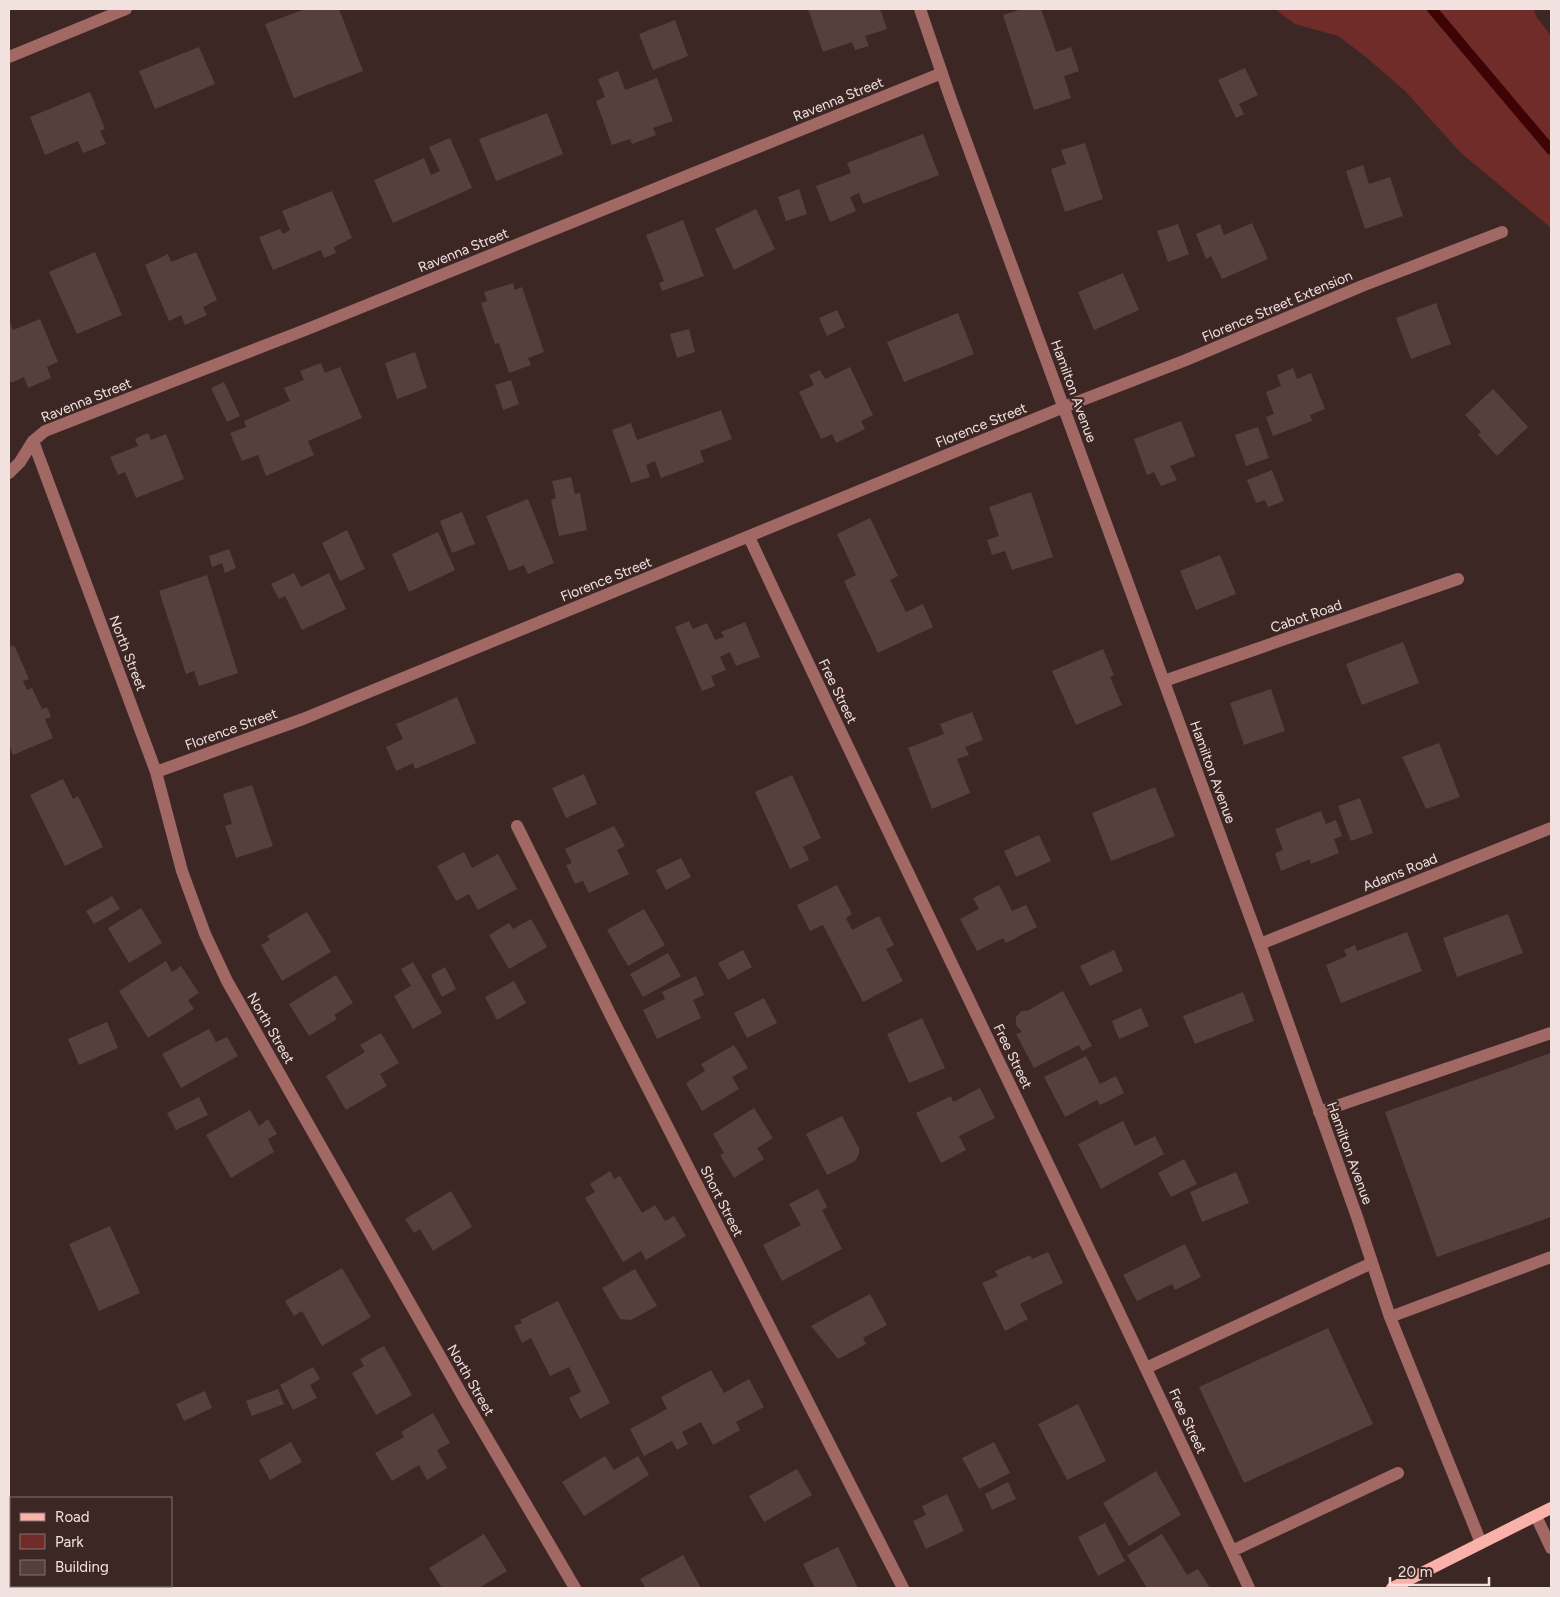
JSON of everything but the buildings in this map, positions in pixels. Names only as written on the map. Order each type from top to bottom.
[{"type":"main road","points":[[1392,1588],[1551,1508]]},
{"type":"street","points":[[9,57],[126,9]]},
{"type":"street","name":"Hamilton Avenue","points":[[920,9],[1260,944],[1390,1317],[1481,1544]]},
{"type":"street","name":"Ravenna Street","points":[[9,473],[20,462],[33,441],[45,432],[942,73]]},
{"type":"street","name":"Florence Street Extension","points":[[1064,407],[1186,360],[1362,286],[1502,232]]},
{"type":"street","name":"Florence Street","points":[[156,772],[303,719],[1064,407]]},
{"type":"street","name":"North Street","points":[[33,441],[156,772],[182,871],[205,934],[227,981],[461,1394],[575,1588]]},
{"type":"street","name":"Free Street","points":[[749,537],[1146,1368],[1249,1588]]},
{"type":"street","name":"Cabot Road","points":[[1164,680],[1458,579]]},
{"type":"street","name":"Short Street","points":[[518,826],[611,1016],[903,1588]]},
{"type":"street","name":"Adams Road","points":[[1260,944],[1551,828]]},
{"type":"street","points":[[1319,1112],[1551,1033]]},
{"type":"street","points":[[1390,1317],[1551,1257]]},
{"type":"street","points":[[1146,1368],[1372,1263]]},
{"type":"street","points":[[1232,1551],[1398,1473]]},
{"type":"street","points":[[1536,1516],[1551,1548]]},
{"type":"green space","points":[[1275,9],[1534,9],[1536,16],[1551,36],[1551,228],[1461,153],[1405,91],[1366,57],[1338,36],[1295,24]]},
{"type":"waterway","points":[[1432,9],[1551,150]]}]
